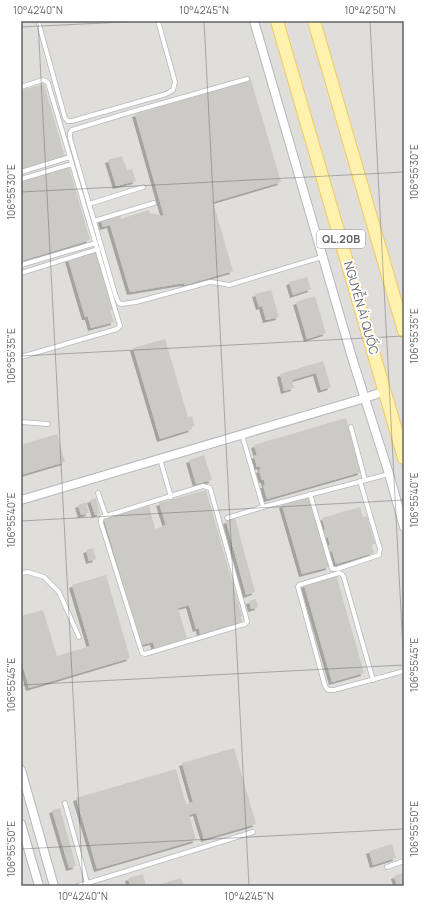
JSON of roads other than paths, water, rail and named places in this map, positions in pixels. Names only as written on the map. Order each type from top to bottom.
[{"type":"main road","name":"NGUYỄN ÁI QUỐC","points":[[277,21],[404,458]]},
{"type":"main road","name":"QL.20B","points":[[314,21],[404,331]]},
{"type":"street","points":[[254,21],[353,361],[389,474],[404,527]]},
{"type":"street","points":[[21,500],[385,391]]},
{"type":"street","points":[[21,770],[54,886]]},
{"type":"street","points":[[21,824],[39,886]]},
{"type":"lane","points":[[38,21],[65,118],[68,121],[72,121],[166,94],[173,90],[175,82],[158,21]]},
{"type":"lane","points":[[248,79],[131,112],[72,130],[70,133],[70,138],[116,297],[119,303],[122,304],[136,302],[210,282],[229,285],[323,256]]},
{"type":"lane","points":[[21,87],[43,80],[48,83],[120,326],[21,357]]},
{"type":"lane","points":[[21,172],[70,157]]},
{"type":"lane","points":[[21,179],[72,164]]},
{"type":"lane","points":[[89,204],[143,187]]},
{"type":"lane","points":[[94,220],[154,203]]},
{"type":"lane","points":[[21,265],[96,243]]},
{"type":"lane","points":[[21,273],[98,249]]},
{"type":"lane","points":[[59,254],[61,260]]},
{"type":"lane","points":[[21,422],[48,424]]},
{"type":"lane","points":[[310,494],[332,569],[337,569],[379,555],[380,549],[351,427]]},
{"type":"lane","points":[[242,435],[263,507]]},
{"type":"lane","points":[[160,459],[171,497]]},
{"type":"lane","points":[[226,518],[310,494],[389,474]]},
{"type":"lane","points":[[203,486],[210,488],[247,622],[245,624],[145,654],[142,653],[101,522],[102,517],[106,516],[203,486]]},
{"type":"lane","points":[[98,493],[106,516]]},
{"type":"lane","points":[[21,573],[28,572],[44,576],[59,592],[79,636]]},
{"type":"lane","points":[[373,680],[342,574],[339,573],[299,584],[298,587],[325,686],[328,690],[334,690],[373,680],[404,671]]},
{"type":"lane","points":[[65,803],[88,885]]},
{"type":"lane","points":[[78,886],[88,885],[253,832]]},
{"type":"lane","points":[[387,866],[404,861]]}]
